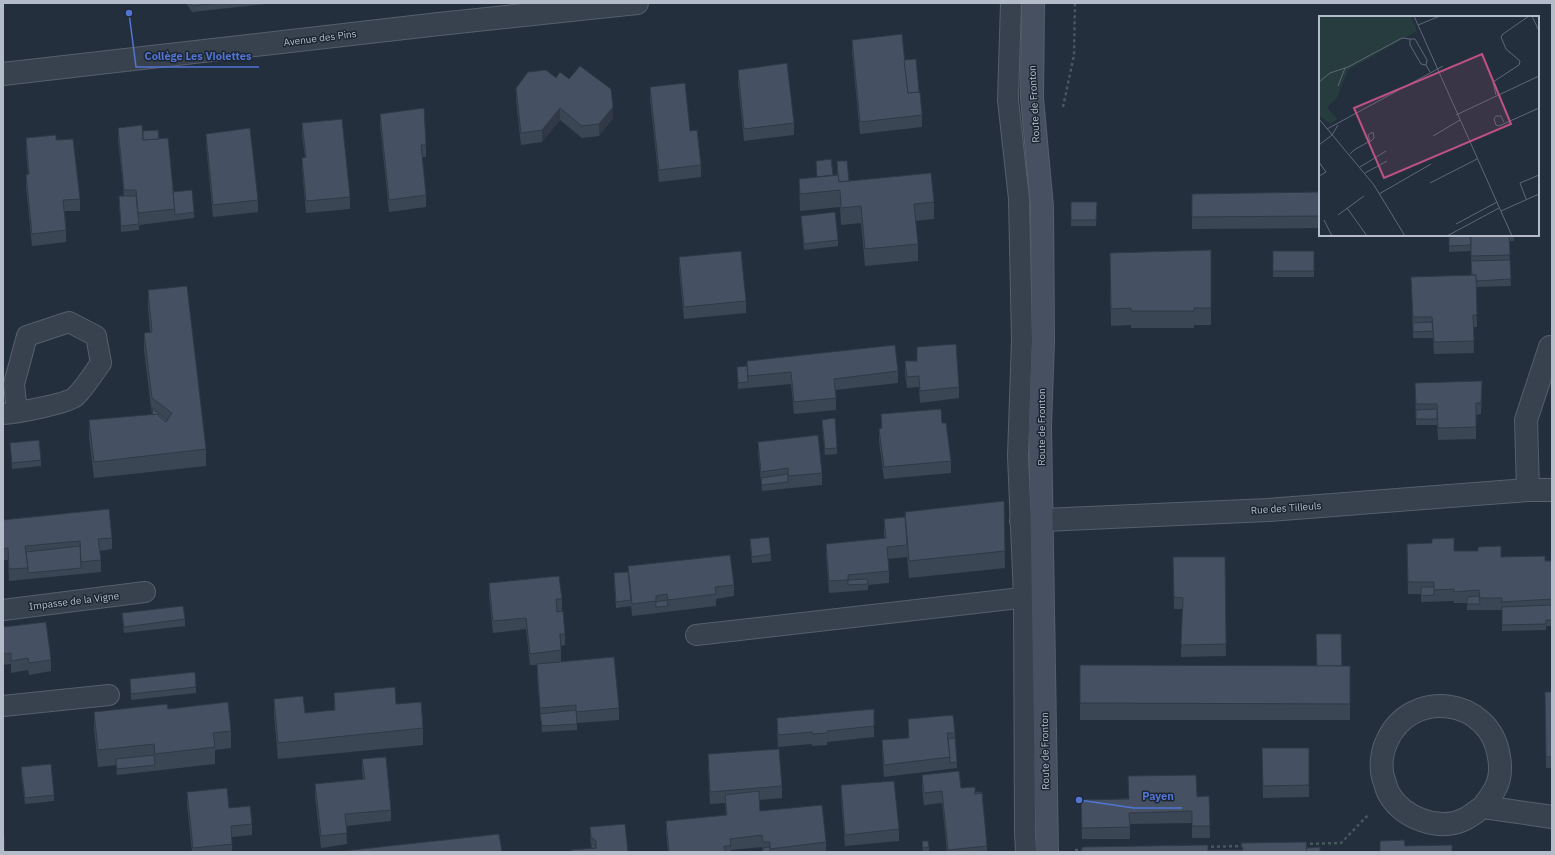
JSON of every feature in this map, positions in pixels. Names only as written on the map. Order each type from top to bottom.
[{"type":"main road","name":"Route de Fronton","points":[[1033,3],[1032,98],[1042,207],[1043,340],[1040,426],[1031,520],[1047,852]]},
{"type":"street","name":"Avenue des Pins","points":[[3,74],[429,25],[637,3]]},
{"type":"street","points":[[1528,490],[1526,420],[1550,347],[1552,347]]},
{"type":"street","name":"Rue des Tilleuls","points":[[1031,520],[1268,510],[1528,490],[1552,490]]},
{"type":"street","points":[[1449,706],[1470,713],[1487,727],[1498,746],[1501,768],[1495,789],[1483,807],[1465,819],[1444,824],[1422,821],[1403,810],[1389,794],[1382,773],[1383,751],[1392,731],[1407,715],[1427,707],[1449,706]]},
{"type":"street","points":[[1483,807],[1552,817]]},
{"type":"lane","points":[[1011,3],[1008,100],[1019,199],[1022,340],[1018,456],[1031,520]]},
{"type":"lane","points":[[69,322],[96,336],[101,363],[75,398],[30,411],[10,413],[14,384],[27,336],[69,322]]},
{"type":"lane","name":"Impasse de la Vigne","points":[[3,610],[145,592]]},
{"type":"lane","points":[[696,635],[1034,596],[1025,824],[1026,852]]},
{"type":"lane","points":[[3,706],[110,695]]},
{"type":"path","points":[[1301,844],[1341,843],[1389,794]]},
{"type":"path","points":[[1205,847],[1245,846]]},
{"type":"path","points":[[1072,851],[1093,850]]},
{"type":"building","points":[[190,3],[217,3],[192,6]]},
{"type":"building","points":[[902,34],[908,93],[920,92],[922,115],[860,122],[852,40]]},
{"type":"building","points":[[916,59],[919,92],[908,93],[904,60]]},
{"type":"building","points":[[787,63],[794,123],[744,129],[738,70]]},
{"type":"building","points":[[580,66],[611,89],[613,107],[599,124],[582,126],[560,108],[542,130],[521,133],[516,88],[528,72],[546,70],[556,78],[560,72],[569,79]]},
{"type":"building","points":[[685,83],[690,131],[697,130],[701,165],[659,170],[650,87]]},
{"type":"building","points":[[424,108],[426,145],[421,145],[426,195],[389,200],[380,114]]},
{"type":"building","points":[[342,119],[350,197],[306,201],[302,158],[306,157],[302,123]]},
{"type":"building","points":[[142,125],[143,140],[168,138],[175,209],[138,213],[136,190],[124,190],[118,128]]},
{"type":"building","points":[[250,128],[258,200],[213,205],[206,134]]},
{"type":"building","points":[[158,130],[159,139],[143,140],[143,131]]},
{"type":"building","points":[[56,135],[56,140],[73,139],[80,199],[63,200],[66,230],[32,234],[26,175],[29,174],[26,138]]},
{"type":"building","points":[[831,159],[833,175],[817,177],[816,161]]},
{"type":"building","points":[[837,161],[847,161],[849,181],[839,182]]},
{"type":"building","points":[[931,173],[934,202],[914,204],[918,244],[865,249],[861,206],[841,208],[840,190],[800,194],[799,179],[838,175],[839,182]]},
{"type":"building","points":[[192,190],[194,212],[175,215],[173,192]]},
{"type":"building","points":[[1319,192],[1319,216],[1192,217],[1192,194]]},
{"type":"building","points":[[119,196],[136,196],[139,224],[121,226]]},
{"type":"building","points":[[1071,202],[1097,202],[1096,220],[1071,220]]},
{"type":"building","points":[[835,212],[838,240],[804,244],[801,216]]},
{"type":"building","points":[[1470,236],[1471,245],[1449,246],[1449,237]]},
{"type":"building","points":[[1471,236],[1509,236],[1510,255],[1471,256]]},
{"type":"building","points":[[1211,250],[1211,308],[1194,308],[1194,311],[1131,311],[1131,308],[1111,309],[1110,253]]},
{"type":"building","points":[[741,251],[746,301],[684,307],[679,257]]},
{"type":"building","points":[[1273,251],[1314,251],[1314,271],[1273,271]]},
{"type":"building","points":[[1510,260],[1511,279],[1476,281],[1476,275],[1472,275],[1471,261]]},
{"type":"building","points":[[1476,275],[1477,315],[1473,315],[1474,341],[1434,342],[1432,317],[1413,317],[1411,277]]},
{"type":"building","points":[[187,286],[206,449],[94,462],[89,420],[157,414],[166,422],[172,413],[152,398],[144,333],[152,332],[148,290]]},
{"type":"building","points":[[1432,322],[1433,331],[1413,332],[1413,323]]},
{"type":"building","points":[[956,344],[959,387],[920,391],[919,376],[907,377],[905,361],[917,361],[917,347]]},
{"type":"building","points":[[895,345],[898,371],[834,379],[836,398],[794,402],[791,372],[748,376],[747,361]]},
{"type":"building","points":[[747,366],[748,382],[738,383],[737,367]]},
{"type":"building","points":[[1482,381],[1481,403],[1476,403],[1476,427],[1438,428],[1437,404],[1416,404],[1415,383]]},
{"type":"building","points":[[152,408],[167,420],[166,422],[157,414],[153,415]]},
{"type":"building","points":[[941,409],[942,423],[946,423],[951,461],[884,467],[879,429],[882,428],[881,414]]},
{"type":"building","points":[[1437,409],[1437,419],[1416,419],[1416,410]]},
{"type":"building","points":[[835,418],[837,448],[825,449],[822,420]]},
{"type":"building","points":[[818,435],[822,473],[788,476],[788,468],[761,472],[758,442]]},
{"type":"building","points":[[39,440],[41,460],[12,463],[10,443]]},
{"type":"building","points":[[788,474],[788,482],[762,485],[761,478]]},
{"type":"building","points":[[1004,501],[1005,551],[909,561],[905,512]]},
{"type":"building","points":[[109,509],[112,538],[98,539],[101,560],[81,562],[80,541],[25,546],[28,568],[9,569],[8,548],[3,549],[3,520]]},
{"type":"building","points":[[905,517],[907,545],[887,547],[889,571],[848,575],[848,580],[829,581],[826,544],[886,538],[884,519]]},
{"type":"building","points":[[769,537],[771,554],[752,557],[750,539]]},
{"type":"building","points":[[1454,538],[1454,551],[1478,551],[1478,547],[1501,546],[1501,557],[1545,556],[1545,561],[1552,561],[1552,599],[1502,602],[1502,598],[1480,598],[1479,590],[1454,592],[1454,589],[1434,590],[1434,582],[1408,582],[1407,544],[1432,543],[1432,539]]},
{"type":"building","points":[[80,546],[81,568],[28,573],[26,552]]},
{"type":"building","points":[[730,555],[734,585],[715,587],[716,594],[668,600],[667,594],[656,596],[656,601],[632,604],[628,566]]},
{"type":"building","points":[[1173,557],[1225,557],[1226,644],[1181,645],[1183,598],[1174,597]]},
{"type":"building","points":[[628,572],[631,600],[616,602],[614,573]]},
{"type":"building","points":[[559,576],[562,599],[556,599],[557,612],[563,611],[565,634],[560,634],[561,650],[530,654],[526,618],[493,621],[489,583]]},
{"type":"building","points":[[867,579],[868,584],[848,585],[848,580]]},
{"type":"building","points":[[1421,587],[1434,587],[1434,595],[1421,596]]},
{"type":"building","points":[[1479,596],[1480,604],[1467,604],[1467,597]]},
{"type":"building","points":[[667,600],[668,606],[656,607],[656,602]]},
{"type":"building","points":[[1552,605],[1552,620],[1546,620],[1546,624],[1502,625],[1502,607]]},
{"type":"building","points":[[183,606],[185,619],[124,627],[122,613]]},
{"type":"building","points":[[46,622],[51,660],[29,663],[28,658],[11,661],[11,653],[3,654],[3,627]]},
{"type":"building","points":[[1316,634],[1341,634],[1342,666],[1317,666]]},
{"type":"building","points":[[614,657],[619,708],[576,712],[576,705],[540,708],[537,664]]},
{"type":"building","points":[[1080,665],[1350,666],[1350,704],[1080,703]]},
{"type":"building","points":[[195,672],[196,687],[131,694],[130,679]]},
{"type":"building","points":[[395,687],[396,704],[421,702],[423,728],[278,743],[274,699],[303,696],[305,713],[335,710],[334,693]]},
{"type":"building","points":[[1545,692],[1552,692],[1552,757],[1546,757]]},
{"type":"building","points":[[228,702],[231,731],[213,733],[215,747],[155,754],[154,744],[98,750],[94,712],[167,704],[168,709]]},
{"type":"building","points":[[874,709],[874,726],[827,731],[827,733],[812,734],[812,732],[778,735],[777,718]]},
{"type":"building","points":[[576,710],[577,724],[542,726],[540,714]]},
{"type":"building","points":[[953,715],[955,733],[947,733],[950,757],[884,765],[882,740],[909,738],[908,719]]},
{"type":"building","points":[[955,738],[957,762],[950,763],[948,739]]},
{"type":"building","points":[[1262,748],[1309,748],[1309,785],[1263,786]]},
{"type":"building","points":[[779,749],[782,786],[710,792],[708,754]]},
{"type":"building","points":[[154,755],[155,765],[117,769],[116,759]]},
{"type":"building","points":[[386,757],[391,810],[345,814],[347,833],[321,836],[315,784],[365,779],[362,759]]},
{"type":"building","points":[[51,764],[54,795],[25,798],[21,767]]},
{"type":"building","points":[[959,771],[961,788],[975,787],[975,794],[982,793],[987,846],[948,850],[942,791],[924,793],[922,775]]},
{"type":"building","points":[[1196,775],[1197,797],[1209,796],[1210,826],[1192,826],[1192,811],[1129,813],[1130,827],[1082,828],[1081,800],[1129,799],[1128,776]]},
{"type":"building","points":[[894,781],[899,829],[845,835],[841,785]]},
{"type":"building","points":[[227,788],[229,808],[250,806],[252,824],[231,826],[232,844],[193,848],[187,792]]},
{"type":"building","points":[[759,791],[760,811],[822,805],[826,842],[770,849],[770,842],[763,842],[762,835],[730,839],[731,846],[724,846],[725,852],[669,852],[666,821],[727,815],[725,795]]},
{"type":"building","points":[[625,824],[628,852],[572,852],[571,850],[596,848],[596,841],[591,837],[590,827]]},
{"type":"building","points":[[4,833],[5,852],[3,852]]},
{"type":"building","points":[[499,834],[502,852],[334,852]]},
{"type":"building","points":[[1404,840],[1405,846],[1452,845],[1452,852],[1380,852],[1380,841]]},
{"type":"building","points":[[922,841],[928,841],[929,847],[923,848]]},
{"type":"building","points":[[1306,842],[1307,852],[1208,852],[1208,850],[1243,850],[1241,843]]},
{"type":"building","points":[[591,843],[596,847],[596,848],[592,848]]},
{"type":"building","points":[[1208,845],[1208,852],[1082,852],[1082,847]]},
{"type":"building","points":[[770,847],[770,852],[763,852],[763,848]]},
{"type":"building","points":[[1320,847],[1320,852],[1307,852],[1306,848]]},
{"type":"place","name":"Collège Les Violettes","points":[[129,13]]},
{"type":"place","name":"Payen","points":[[1079,800]]}]
